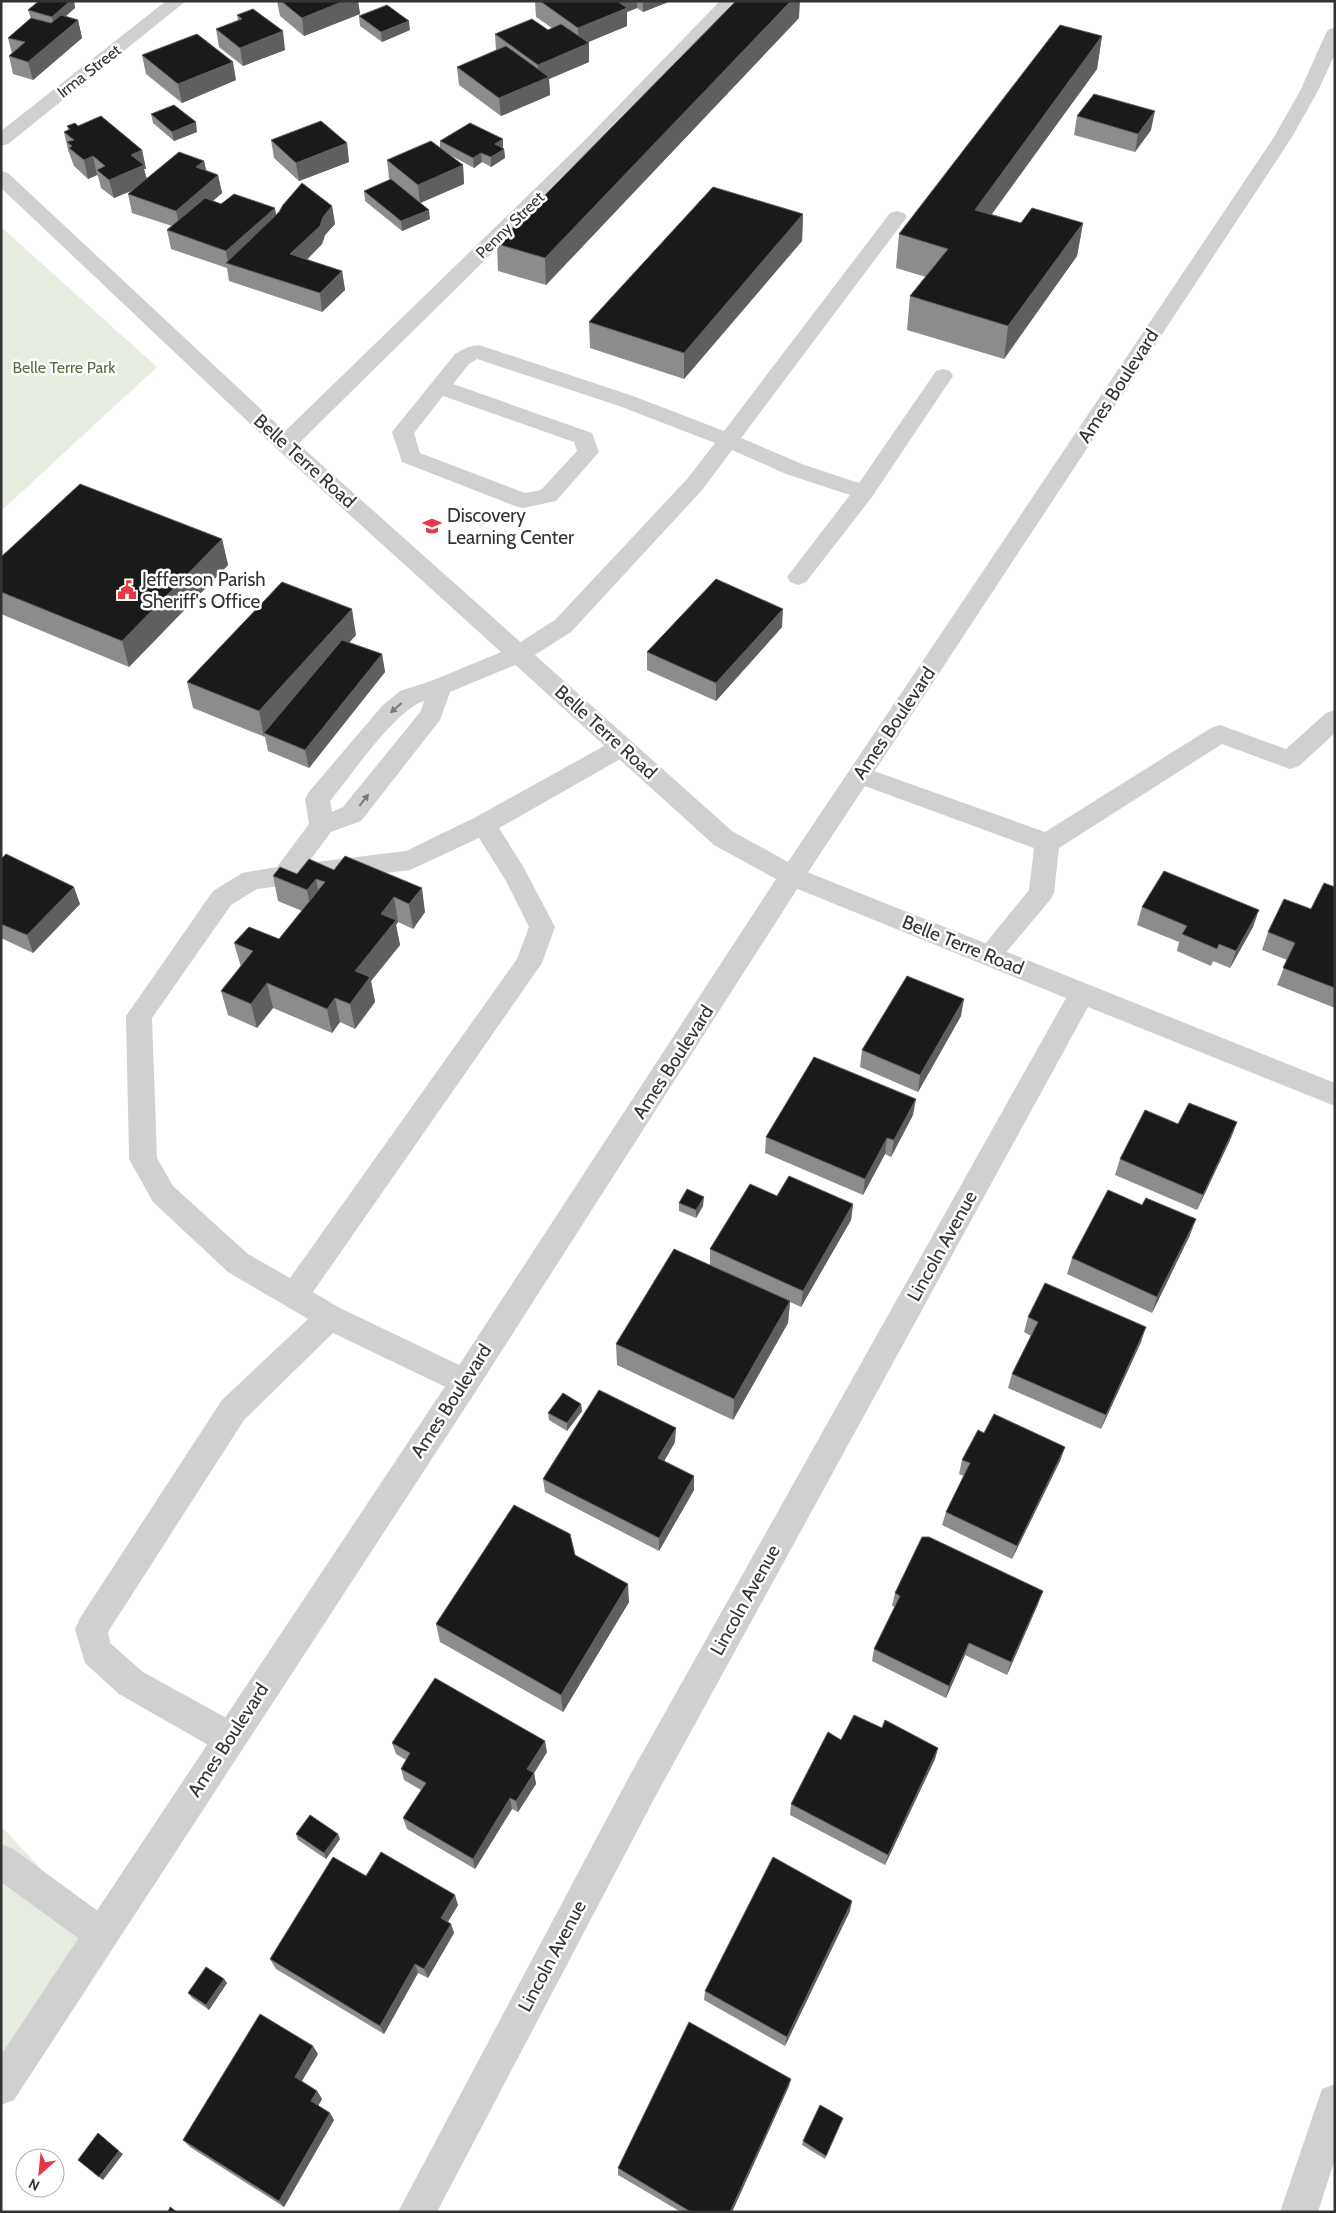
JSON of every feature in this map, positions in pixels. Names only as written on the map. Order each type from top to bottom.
[{"type":"street","name":"Irma Street","points":[[1,140],[177,1]]},
{"type":"street","name":"Penny Street","points":[[285,444],[592,144],[730,1]]},
{"type":"street","name":"Ames Boulevard","points":[[1,2087],[464,1382],[792,876],[1283,137],[1309,90],[1335,33]]},
{"type":"street","name":"Belle Terre Road","points":[[1,177],[285,444],[723,838],[792,876],[1335,1095]]},
{"type":"street","points":[[322,825],[318,799],[390,712],[408,697],[439,687],[519,654],[563,626],[695,484],[897,217]]},
{"type":"street","points":[[439,387],[584,438],[588,452],[548,496],[523,501],[410,457],[403,432],[439,387],[462,359],[475,351],[626,401],[727,440],[794,469],[864,492]]},
{"type":"street","points":[[798,577],[864,492],[943,376]]},
{"type":"street","points":[[284,876],[322,825],[352,814],[432,714],[439,687]]},
{"type":"street","points":[[1047,843],[1220,734],[1290,760],[1335,720]]},
{"type":"street","points":[[464,1382],[330,1317],[238,1263],[163,1194],[143,1159],[139,1016],[222,898],[251,880],[410,860],[483,825],[622,747]]},
{"type":"street","points":[[860,775],[1047,843]]},
{"type":"street","points":[[294,1296],[529,963],[542,927],[532,904],[483,825]]},
{"type":"street","points":[[989,955],[1041,893],[1047,843]]},
{"type":"street","name":"Lincoln Avenue","points":[[417,2212],[642,1787],[1082,993]]},
{"type":"street","points":[[229,1738],[131,1683],[96,1652],[92,1629],[233,1410],[330,1317]]},
{"type":"street","points":[[1,1861],[100,1934]]},
{"type":"street","points":[[1299,2212],[1335,2102]]},
{"type":"green space","name":"Belle Terre Park","points":[[1,227],[157,367],[1,511]]},
{"type":"green space","points":[[1,1826],[101,1934],[1,2065]]},
{"type":"building","points":[[39,1],[70,1],[52,17],[28,10]]},
{"type":"building","points":[[281,1],[344,1],[302,18]]},
{"type":"building","points":[[540,1],[617,1],[627,8],[578,28]]},
{"type":"building","points":[[736,1],[791,1],[545,258],[497,244]]},
{"type":"building","points":[[387,5],[409,21],[381,32],[359,16]]},
{"type":"building","points":[[253,9],[283,31],[240,48],[216,29],[242,19],[237,15]]},
{"type":"building","points":[[61,15],[78,20],[28,62],[9,56],[25,42],[8,38],[31,18],[51,23]]},
{"type":"building","points":[[532,19],[548,30],[561,24],[589,43],[538,65],[495,34]]},
{"type":"building","points":[[1060,25],[1102,36],[975,210],[1021,223],[1032,208],[1083,223],[1008,326],[910,296],[948,249],[899,234]]},
{"type":"building","points":[[197,34],[233,62],[178,84],[142,55]]},
{"type":"building","points":[[506,46],[549,77],[499,98],[457,67]]},
{"type":"building","points":[[1094,94],[1155,111],[1138,134],[1077,116]]},
{"type":"building","points":[[174,105],[196,122],[172,132],[151,114]]},
{"type":"building","points":[[101,116],[142,150],[131,155],[144,165],[109,180],[97,170],[105,166],[93,156],[84,160],[69,148],[72,146],[67,142],[74,140],[64,132],[70,129],[67,126],[75,123],[78,126]]},
{"type":"building","points":[[321,121],[347,143],[296,163],[271,140]]},
{"type":"building","points":[[470,123],[503,139],[495,144],[504,149],[491,157],[481,153],[473,158],[440,141]]},
{"type":"building","points":[[431,141],[463,165],[418,185],[387,160]]},
{"type":"building","points":[[179,152],[204,161],[196,167],[218,175],[176,211],[128,194]]},
{"type":"building","points":[[391,179],[429,210],[401,221],[364,191]]},
{"type":"building","points":[[302,183],[332,206],[323,217],[320,226],[290,254],[342,271],[320,293],[226,263],[279,212]]},
{"type":"building","points":[[713,187],[803,214],[684,353],[589,322]]},
{"type":"building","points":[[234,194],[275,208],[226,251],[167,230],[205,198],[221,204]]},
{"type":"building","points":[[80,484],[222,539],[122,641],[1,592],[1,557]]},
{"type":"building","points":[[716,579],[783,609],[716,683],[647,652]]},
{"type":"building","points":[[282,582],[352,609],[259,711],[187,682]]},
{"type":"building","points":[[342,640],[382,654],[305,750],[264,733]]},
{"type":"building","points":[[6,854],[74,887],[27,935],[1,924],[1,859]]},
{"type":"building","points":[[345,856],[422,888],[409,904],[394,897],[381,914],[396,920],[355,971],[370,977],[350,1004],[335,998],[327,1009],[267,983],[251,1004],[221,991],[253,951],[234,943],[249,927],[279,939],[325,882],[316,879],[307,890],[273,876],[280,867],[297,874],[309,859],[334,870]]},
{"type":"building","points":[[1164,871],[1259,910],[1236,951],[1219,944],[1217,949],[1182,934],[1187,926],[1142,907]]},
{"type":"building","points":[[1324,883],[1335,887],[1335,988],[1283,968],[1295,943],[1268,932],[1284,899],[1311,909]]},
{"type":"building","points":[[907,976],[964,999],[920,1075],[862,1050]]},
{"type":"building","points":[[814,1057],[916,1099],[894,1140],[887,1138],[865,1179],[766,1137]]},
{"type":"building","points":[[1189,1103],[1237,1122],[1203,1195],[1120,1159],[1145,1110],[1178,1124]]},
{"type":"building","points":[[789,1176],[853,1204],[803,1291],[710,1249],[750,1184],[777,1196]]},
{"type":"building","points":[[687,1189],[704,1197],[696,1210],[679,1203]]},
{"type":"building","points":[[1108,1190],[1142,1205],[1146,1198],[1196,1219],[1157,1297],[1072,1258]]},
{"type":"building","points":[[674,1249],[790,1301],[734,1399],[616,1344]]},
{"type":"building","points":[[1045,1283],[1146,1327],[1106,1415],[1012,1374],[1038,1322],[1028,1317]]},
{"type":"building","points":[[599,1390],[676,1428],[658,1458],[694,1476],[659,1538],[543,1479]]},
{"type":"building","points":[[563,1393],[581,1404],[567,1423],[548,1413]]},
{"type":"building","points":[[994,1414],[1065,1447],[1017,1546],[946,1512],[970,1463],[962,1460],[978,1430],[984,1433]]},
{"type":"building","points":[[514,1505],[570,1534],[575,1555],[628,1584],[561,1695],[436,1624]]},
{"type":"building","points":[[922,1537],[929,1537],[1043,1591],[1011,1662],[969,1643],[949,1686],[874,1649],[900,1596],[895,1593]]},
{"type":"building","points":[[435,1678],[545,1741],[527,1769],[534,1773],[516,1801],[510,1798],[473,1859],[403,1818],[426,1783],[401,1769],[410,1753],[392,1743]]},
{"type":"building","points":[[854,1715],[882,1728],[885,1720],[938,1748],[888,1855],[791,1804],[828,1732],[841,1740]]},
{"type":"building","points":[[310,1815],[338,1834],[324,1853],[296,1834]]},
{"type":"building","points":[[381,1852],[455,1895],[441,1918],[451,1924],[424,1969],[415,1964],[380,2026],[270,1959],[333,1857],[366,1876]]},
{"type":"building","points":[[773,1857],[852,1901],[787,2037],[705,1991]]},
{"type":"building","points":[[206,1967],[224,1979],[206,2005],[188,1993]]},
{"type":"building","points":[[260,2014],[313,2046],[295,2077],[317,2091],[311,2101],[330,2113],[279,2201],[183,2140]]},
{"type":"building","points":[[689,2022],[791,2079],[730,2212],[691,2212],[618,2168]]},
{"type":"building","points":[[820,2105],[843,2118],[826,2156],[803,2141]]},
{"type":"building","points":[[98,2133],[119,2151],[99,2177],[78,2160]]},
{"type":"building","points":[[170,2207],[177,2212],[168,2212]]},
{"type":"place","name":"Discovery Learning Center","points":[[432,526]]},
{"type":"place","name":"Jefferson Parish Sheriff's Office","points":[[127,590]]}]
